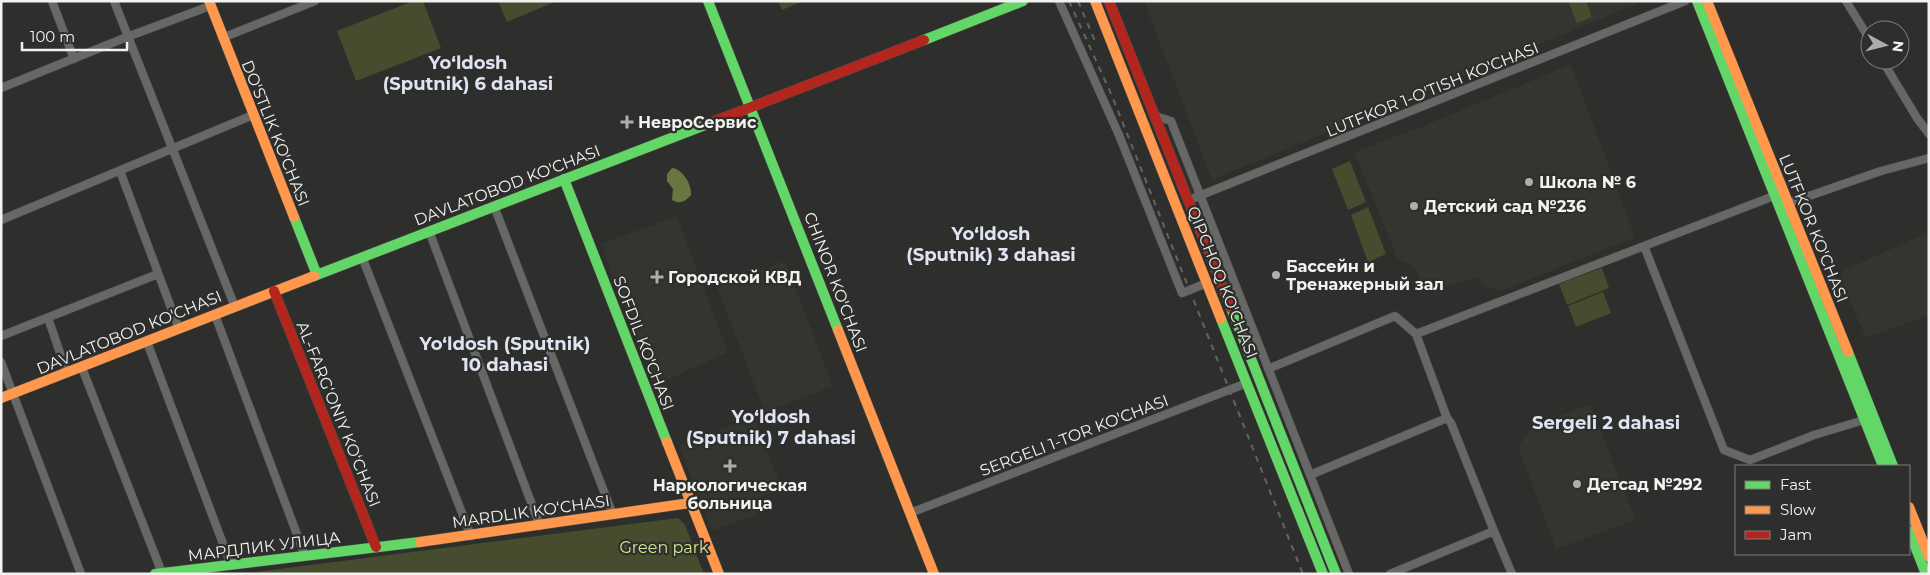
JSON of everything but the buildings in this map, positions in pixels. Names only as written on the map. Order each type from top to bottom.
[{"type":"street","points":[[52,1],[74,59]]},
{"type":"street","points":[[114,1],[235,307]]},
{"type":"street","points":[[222,38],[315,1]]},
{"type":"street","name":"CHINOR KO'CHASI","points":[[708,1],[934,574]]},
{"type":"street","name":"DAVLATOBOD KO'CHASI","points":[[1,398],[67,374],[1023,1]]},
{"type":"street","points":[[1059,1],[1119,135],[1182,293],[1207,283]]},
{"type":"street","name":"QIPCHOQ KO'CHASI","points":[[1095,1],[1323,574]]},
{"type":"street","name":"QIPCHOQ KO'CHASI","points":[[1109,1],[1336,574]]},
{"type":"street","name":"LUTFKOR 1-O'TISH KO'CHASI","points":[[1188,200],[1685,1]]},
{"type":"street","name":"LUTFKOR KO'CHASI","points":[[1697,1],[1893,465]]},
{"type":"street","name":"LUTFKOR KO'CHASI","points":[[1707,1],[1779,194]]},
{"type":"street","points":[[1846,1],[1860,24]]},
{"type":"street","points":[[1,88],[209,3]]},
{"type":"street","name":"DO'STLIK KO'CHASI","points":[[209,3],[317,275]]},
{"type":"street","points":[[1888,70],[1929,134]]},
{"type":"street","points":[[1,220],[253,115]]},
{"type":"street","points":[[1142,121],[1155,116]]},
{"type":"street","name":"QIPCHOQ KO'CHASI","points":[[1155,116],[1172,121],[1349,574]]},
{"type":"street","points":[[1784,205],[1881,171],[1929,158]]},
{"type":"street","points":[[120,171],[179,329]]},
{"type":"street","name":"SOFDIL KO'CHASI","points":[[564,179],[719,574]]},
{"type":"street","points":[[1416,334],[1779,194]]},
{"type":"street","name":"LUTFKOR KO'CHASI","points":[[1784,205],[1883,465]]},
{"type":"street","points":[[494,206],[613,515]]},
{"type":"street","points":[[429,232],[540,526]]},
{"type":"street","points":[[1644,246],[1724,450],[1750,460],[1814,435],[1864,420]]},
{"type":"street","points":[[362,258],[471,536]]},
{"type":"street","points":[[1,336],[158,274]]},
{"type":"street","name":"AL-FARG‘ONIY KO‘CHASI","points":[[274,292],[376,547]]},
{"type":"street","points":[[1217,308],[1230,303]]},
{"type":"street","points":[[215,315],[305,556]]},
{"type":"street","points":[[1268,369],[1395,316],[1416,334],[1447,418],[1451,423],[1512,574]]},
{"type":"street","points":[[48,318],[67,374]]},
{"type":"street","points":[[147,342],[231,565]]},
{"type":"street","points":[[1,362],[81,574]]},
{"type":"street","points":[[82,368],[158,573]]},
{"type":"street","name":"SERGELI 1-TOR KO'CHASI","points":[[910,513],[1247,383]]},
{"type":"street","points":[[1310,475],[1447,418]]},
{"type":"street","name":"MARDLIK KO‘CHASI","points":[[376,547],[471,536],[690,503]]},
{"type":"street","points":[[1910,509],[1929,557]]},
{"type":"street","points":[[1390,574],[1494,532]]},
{"type":"street","points":[[1910,534],[1926,574]]},
{"type":"street","name":"МАРДЛИК УЛИЦА","points":[[158,573],[376,547]]},
{"type":"shaded area","points":[[1144,1],[1644,1],[1212,180]]},
{"type":"shaded area","name":"Школа № 6","points":[[1571,64],[1635,237],[1501,291],[1482,285],[1479,277],[1425,293],[1415,267],[1398,260],[1354,152],[1421,127]]},
{"type":"shaded area","points":[[672,168],[683,174],[690,187],[691,195],[683,202],[672,200],[673,189],[667,181],[667,174]]},
{"type":"shaded area","name":"Городской КВД","points":[[677,216],[728,352],[654,386],[601,244]]},
{"type":"shaded area","points":[[1929,232],[1929,315],[1866,338],[1847,295],[1840,272]]},
{"type":"shaded area","points":[[785,261],[833,386],[765,413],[717,287]]},
{"type":"shaded area","name":"Детсад №292","points":[[1590,404],[1636,520],[1556,549],[1518,447],[1532,427]]},
{"type":"shaded area","name":"Наркологическая больница","points":[[754,417],[781,487],[754,500],[759,514],[712,531],[679,445]]},
{"type":"green space","points":[[413,1],[423,1],[441,48],[356,81],[337,31]]},
{"type":"green space","points":[[498,1],[557,1],[507,22]]},
{"type":"green space","points":[[778,1],[804,1],[782,10]]},
{"type":"green space","points":[[1568,1],[1586,1],[1592,17],[1577,23]]},
{"type":"green space","points":[[1350,161],[1366,202],[1348,210],[1332,169]]},
{"type":"green space","points":[[1368,207],[1386,254],[1368,262],[1351,215]]},
{"type":"green space","points":[[1602,268],[1609,288],[1567,305],[1559,284]]},
{"type":"green space","points":[[1603,292],[1611,313],[1576,327],[1568,306]]},
{"type":"green space","name":"Green park","points":[[678,518],[685,525],[704,574],[241,574]]},
{"type":"railway","points":[[1069,1],[1112,96],[1303,574]]},
{"type":"railway","points":[[1078,1],[1095,41]]},
{"type":"traffic: fast","points":[[708,1],[838,330]]},
{"type":"traffic: fast","points":[[924,40],[1023,1]]},
{"type":"traffic: fast","points":[[1697,1],[1883,465]]},
{"type":"traffic: fast","points":[[314,276],[705,125]]},
{"type":"traffic: fast","points":[[564,179],[667,442]]},
{"type":"traffic: fast","points":[[294,217],[317,275]]},
{"type":"traffic: fast","points":[[1231,308],[1336,574]]},
{"type":"traffic: fast","points":[[1221,319],[1323,574]]},
{"type":"traffic: fast","points":[[1848,352],[1893,465]]},
{"type":"traffic: fast","points":[[1910,534],[1926,574]]},
{"type":"traffic: fast","points":[[155,574],[420,542]]},
{"type":"traffic: slow","points":[[209,1],[294,217]]},
{"type":"traffic: slow","points":[[1095,1],[1221,319]]},
{"type":"traffic: slow","points":[[1707,1],[1848,352]]},
{"type":"traffic: slow","points":[[1,398],[314,276]]},
{"type":"traffic: slow","points":[[838,330],[934,574]]},
{"type":"traffic: slow","points":[[667,442],[719,574]]},
{"type":"traffic: slow","points":[[420,542],[690,503]]},
{"type":"traffic: slow","points":[[1910,510],[1929,557]]},
{"type":"traffic: jam","points":[[1109,1],[1231,308]]},
{"type":"traffic: jam","points":[[705,125],[924,40]]},
{"type":"traffic: jam","points":[[274,291],[376,547]]},
{"type":"place","name":"НевроСервис","points":[[627,122]]},
{"type":"place","name":"Школа № 6","points":[[1529,182]]},
{"type":"place","name":"Детский сад №236","points":[[1414,206]]},
{"type":"place","name":"Бассейн и Тренажерный зал","points":[[1276,275]]},
{"type":"place","name":"Городской КВД","points":[[657,277]]},
{"type":"place","name":"Наркологическая больница","points":[[730,466]]},
{"type":"place","name":"Детсад №292","points":[[1577,484]]},
{"type":"district","name":"Yo‘ldosh (Sputnik) 6 dahasi","points":[[468,73]]},
{"type":"district","name":"Yo‘ldosh (Sputnik) 3 dahasi","points":[[991,244]]},
{"type":"district","name":"Yo‘ldosh (Sputnik) 10 dahasi","points":[[505,354]]},
{"type":"district","name":"Sergeli 2 dahasi","points":[[1606,423]]},
{"type":"district","name":"Yo‘ldosh (Sputnik) 7 dahasi","points":[[771,427]]}]
